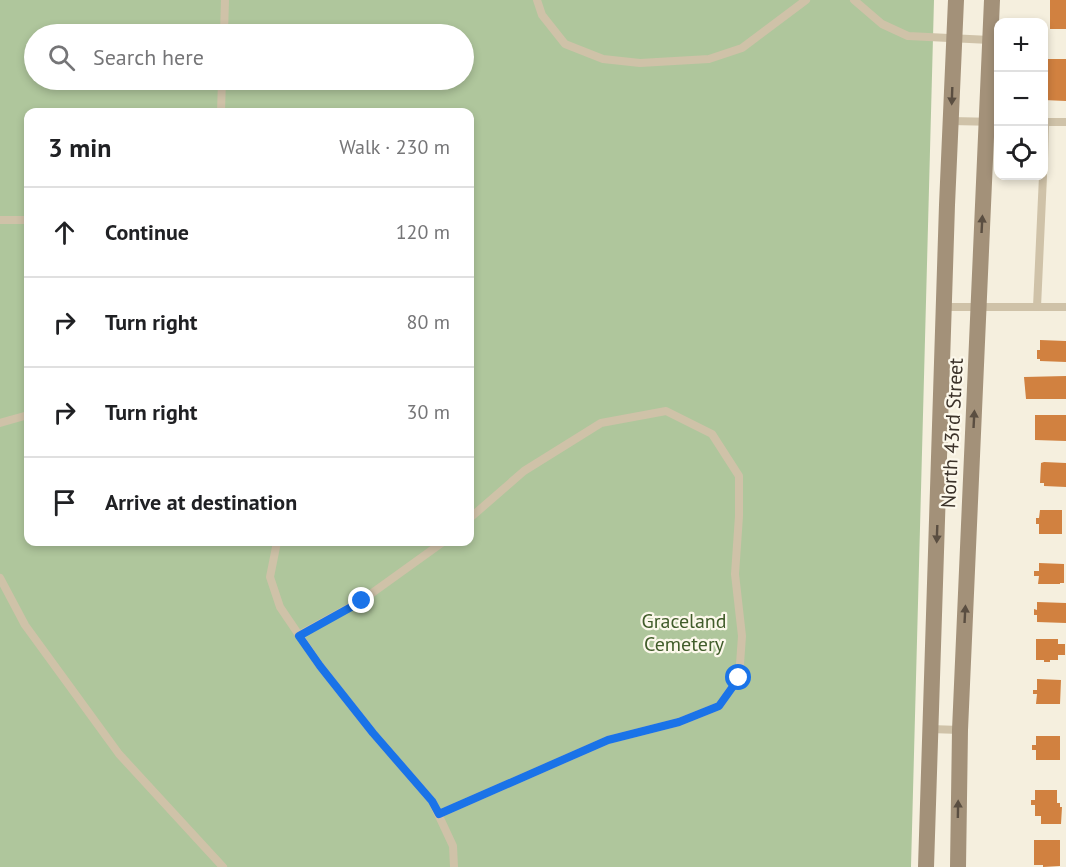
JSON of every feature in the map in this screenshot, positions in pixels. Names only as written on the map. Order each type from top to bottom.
[{"type":"main road","name":"North 43rd Street","points":[[926,867],[956,0]]},
{"type":"main road","name":"North 43rd Street","points":[[958,867],[960,730],[979,307],[993,122],[990,40],[992,0]]},
{"type":"lane","points":[[224,24],[225,0]]},
{"type":"lane","points":[[537,0],[542,15],[565,44],[603,59],[640,63],[709,58],[742,48],[806,0]]},
{"type":"lane","points":[[854,0],[882,24],[908,36],[990,40]]},
{"type":"lane","points":[[221,108],[222,90]]},
{"type":"lane","points":[[951,121],[993,122]]},
{"type":"lane","points":[[1048,122],[1066,122]]},
{"type":"lane","points":[[1036,306],[1043,180]]},
{"type":"lane","points":[[0,220],[24,220]]},
{"type":"lane","points":[[944,308],[1066,306]]},
{"type":"lane","points":[[439,814],[608,740],[679,722],[719,706],[739,678],[742,636],[735,574],[739,476],[712,434],[666,411],[601,423],[524,471],[474,515]]},
{"type":"lane","points":[[0,423],[24,416]]},
{"type":"lane","points":[[276,546],[270,577],[280,608],[320,666],[373,733],[432,801],[453,846],[454,867]]},
{"type":"lane","points":[[299,636],[362,601],[438,546]]},
{"type":"lane","points":[[0,578],[26,625],[119,754],[223,867]]},
{"type":"lane","points":[[930,729],[960,730]]},
{"type":"green space","name":"Graceland Cemetery","points":[[0,0],[934,0],[911,867],[0,867]]},
{"type":"building","points":[[1050,0],[1066,0],[1066,29],[1050,29]]},
{"type":"building","points":[[1048,59],[1066,59],[1066,101],[1048,100]]},
{"type":"building","points":[[1040,340],[1066,341],[1066,362],[1037,359]]},
{"type":"building","points":[[1066,376],[1066,399],[1026,399],[1024,377]]},
{"type":"building","points":[[1035,415],[1066,415],[1066,441],[1035,440]]},
{"type":"building","points":[[1041,463],[1066,463],[1066,487],[1044,486],[1044,483],[1040,483]]},
{"type":"building","points":[[1040,510],[1062,510],[1062,534],[1039,534],[1039,524],[1036,524],[1036,518],[1039,518]]},
{"type":"building","points":[[1039,563],[1064,564],[1064,583],[1038,584],[1039,576],[1034,576],[1034,571],[1039,571]]},
{"type":"building","points":[[1037,602],[1066,603],[1066,623],[1037,622],[1034,609],[1037,610]]},
{"type":"building","points":[[1036,639],[1058,639],[1058,644],[1065,644],[1065,655],[1058,655],[1058,660],[1050,660],[1050,662],[1036,660]]},
{"type":"building","points":[[1037,679],[1061,680],[1060,704],[1036,704],[1037,694],[1033,694],[1033,690],[1037,690]]},
{"type":"building","points":[[1036,736],[1060,736],[1060,760],[1036,760],[1036,750],[1032,750],[1032,745],[1036,745]]},
{"type":"building","points":[[1035,790],[1057,790],[1057,803],[1060,803],[1062,807],[1061,824],[1041,824],[1041,816],[1035,816],[1035,805],[1031,805],[1031,800],[1035,800]]},
{"type":"building","points":[[1034,840],[1060,840],[1060,866],[1034,865]]},
{"type":"route","points":[[362,601],[299,636],[373,733],[432,801],[439,814],[608,740],[679,722],[719,706],[739,678]]}]
